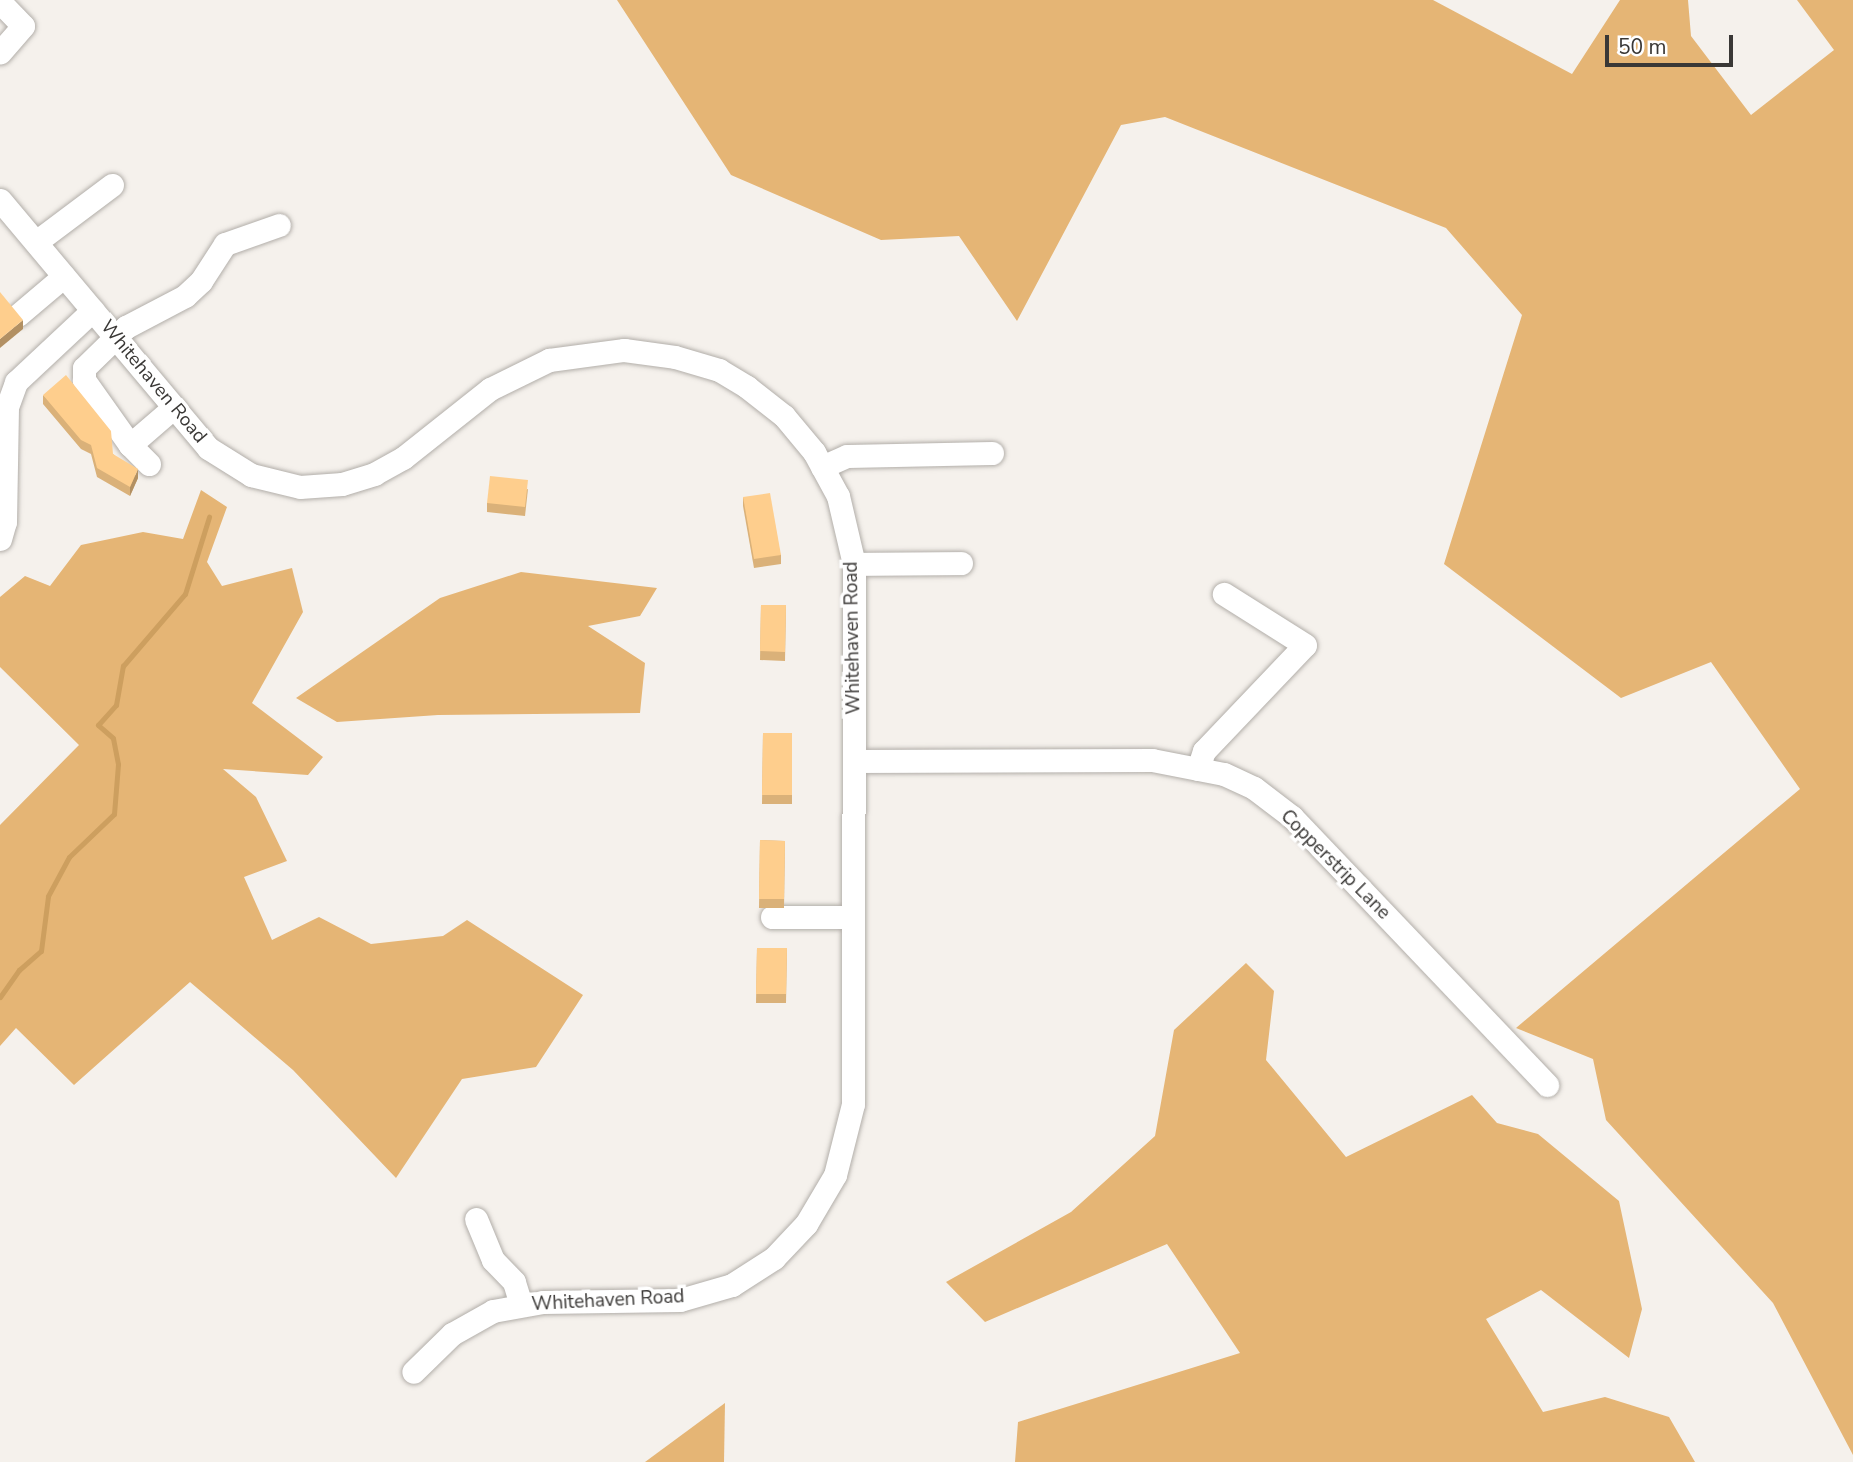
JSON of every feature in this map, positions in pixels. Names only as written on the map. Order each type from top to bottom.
[{"type":"street","points":[[0,2],[23,26],[0,52]]},
{"type":"street","points":[[36,242],[112,185]]},
{"type":"street","name":"Whitehaven Road","points":[[0,200],[208,448],[251,475],[300,487],[341,484],[374,474],[403,458],[490,389],[549,360],[624,350],[675,357],[719,370],[784,416],[822,467],[838,496],[854,564],[853,1104],[835,1175],[806,1224],[774,1258],[732,1285],[680,1300],[521,1305],[493,1311],[452,1334],[413,1372]]},
{"type":"street","points":[[149,464],[130,446],[83,380],[84,368],[114,336],[185,296],[201,281],[225,244],[279,225]]},
{"type":"street","points":[[18,315],[64,276]]},
{"type":"street","points":[[0,539],[5,522],[7,407],[16,382],[93,310]]},
{"type":"street","points":[[130,446],[174,407]]},
{"type":"street","points":[[822,467],[854,456],[992,453]]},
{"type":"street","points":[[854,564],[961,563]]},
{"type":"street","points":[[1198,769],[1203,751],[1306,645],[1224,594]]},
{"type":"street","name":"Copperstrip Lane","points":[[854,761],[1152,760],[1224,774],[1254,788],[1292,817],[1547,1085]]},
{"type":"street","points":[[772,917],[853,917]]},
{"type":"street","points":[[476,1219],[493,1260],[514,1282],[521,1305]]},
{"type":"shaded area","points":[[617,0],[1433,0],[1572,74],[1620,0],[1688,0],[1691,36],[1751,115],[1834,50],[1797,0],[1853,0],[1853,1455],[1773,1303],[1606,1120],[1593,1059],[1516,1028],[1800,789],[1711,662],[1621,698],[1444,564],[1522,315],[1446,228],[1165,117],[1121,125],[1017,321],[959,236],[881,240],[731,175]]},
{"type":"shaded area","points":[[201,490],[227,507],[207,562],[222,586],[292,568],[303,612],[252,703],[323,757],[308,775],[223,769],[256,797],[287,861],[244,877],[272,940],[319,917],[371,944],[443,936],[467,920],[583,995],[536,1067],[462,1079],[396,1178],[293,1070],[190,982],[74,1085],[16,1028],[0,1046],[0,825],[79,745],[0,667],[0,597],[25,576],[50,586],[81,545],[143,532],[183,539]]},
{"type":"shaded area","points":[[521,572],[657,588],[640,616],[588,626],[645,663],[640,713],[438,715],[337,722],[296,698],[440,598]]},
{"type":"shaded area","points":[[1246,963],[1274,991],[1266,1060],[1346,1157],[1472,1095],[1497,1123],[1538,1134],[1619,1201],[1642,1309],[1629,1358],[1541,1290],[1486,1319],[1543,1412],[1605,1397],[1669,1417],[1695,1462],[1015,1462],[1018,1422],[1240,1353],[1167,1244],[985,1322],[946,1282],[1071,1212],[1155,1136],[1174,1030]]},
{"type":"shaded area","points":[[725,1403],[724,1462],[645,1462]]},
{"type":"building","points":[[0,292],[23,320],[0,339]]},
{"type":"building","points":[[66,375],[111,431],[113,454],[138,469],[130,487],[97,468],[91,445],[81,440],[43,395]]},
{"type":"building","points":[[490,476],[528,480],[525,507],[487,503]]},
{"type":"building","points":[[770,493],[781,555],[754,559],[743,497]]},
{"type":"building","points":[[761,605],[786,605],[785,652],[760,651]]},
{"type":"building","points":[[763,733],[792,733],[792,795],[762,795]]},
{"type":"building","points":[[760,840],[785,841],[784,899],[759,899]]},
{"type":"building","points":[[757,948],[787,948],[786,994],[756,994]]},
{"type":"waterway","points":[[0,997],[19,970],[41,951],[48,896],[69,857],[114,814],[118,764],[113,738],[98,725],[116,705],[123,666],[185,594],[209,517]]}]
